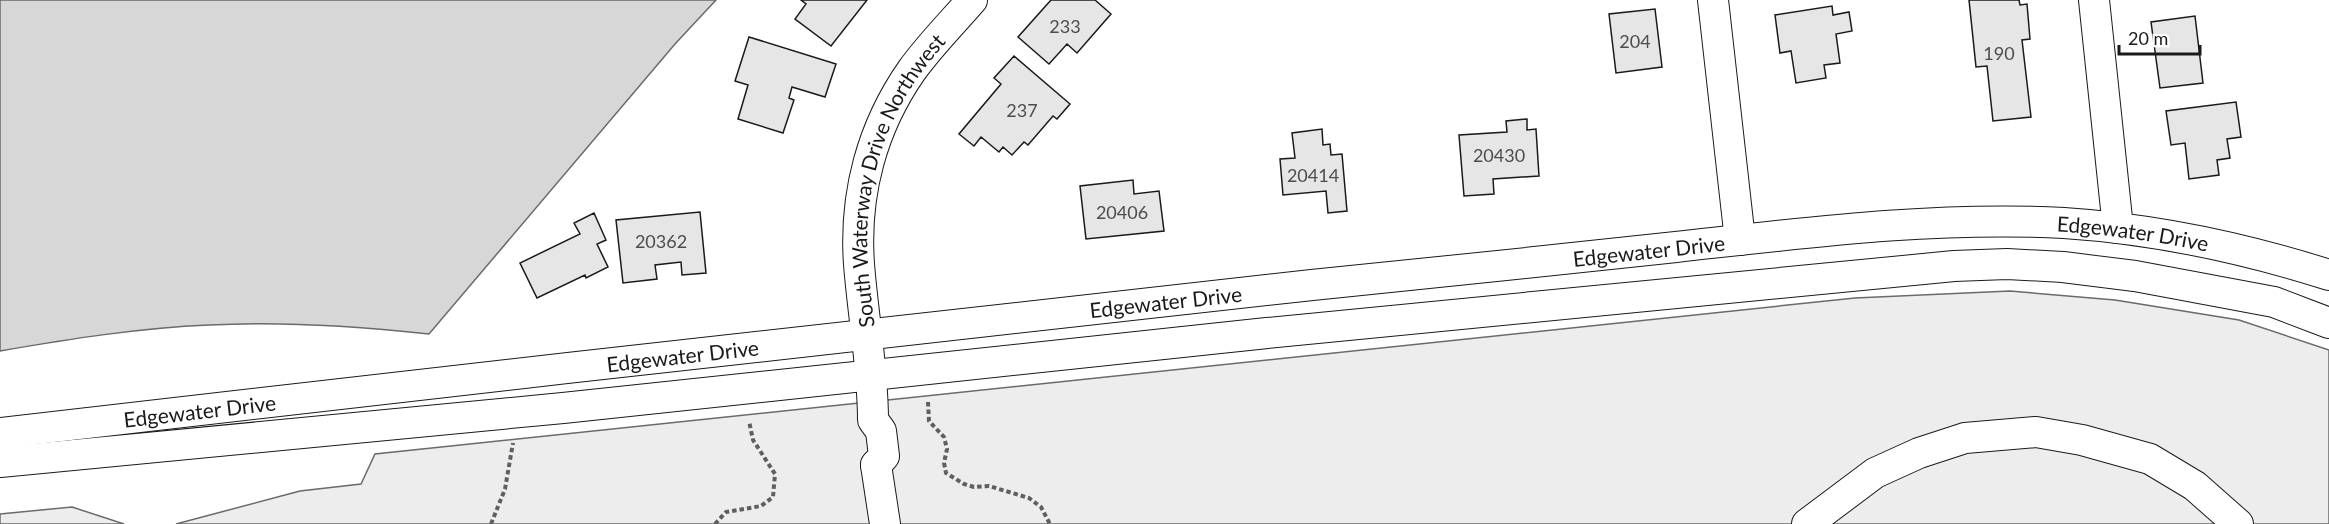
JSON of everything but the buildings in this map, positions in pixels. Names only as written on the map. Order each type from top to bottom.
[{"type":"street","name":"South Waterway Drive Northwest","points":[[885,524],[876,465],[867,459],[863,434],[873,420],[859,264],[858,228],[861,195],[868,162],[879,128],[894,98],[914,68],[972,0]]},
{"type":"street","points":[[1713,0],[1740,240]]},
{"type":"street","points":[[2094,0],[2118,228]]},
{"type":"street","name":"Edgewater Drive","points":[[0,433],[866,333],[1740,240],[1924,223],[2050,223],[2118,228],[2245,249],[2329,275]]},
{"type":"street","name":"Edgewater Drive","points":[[0,462],[564,408],[1267,333],[1954,266],[2007,264],[2062,267],[2135,276],[2274,302],[2329,323]]},
{"type":"street","points":[[1807,524],[1875,473],[1919,453],[1965,438],[2036,432],[2082,440],[2150,459],[2195,486],[2238,524]]},
{"type":"path","points":[[928,402],[929,420],[944,437],[947,449],[944,463],[946,473],[964,484],[974,487],[988,486],[1029,498],[1041,507],[1050,524]]},
{"type":"path","points":[[715,524],[726,512],[761,506],[773,497],[775,474],[753,440],[749,421]]},
{"type":"path","points":[[491,524],[505,489],[513,443]]},
{"type":"shaded area","points":[[0,0],[716,0],[675,44],[429,334],[319,325],[183,326],[78,338],[0,351]]},
{"type":"shaded area","points":[[2010,291],[2115,300],[2239,320],[2329,350],[2329,524],[176,524],[300,491],[361,484],[375,454],[1855,298]]},
{"type":"shaded area","points":[[72,507],[124,524],[0,524],[0,514]]}]
